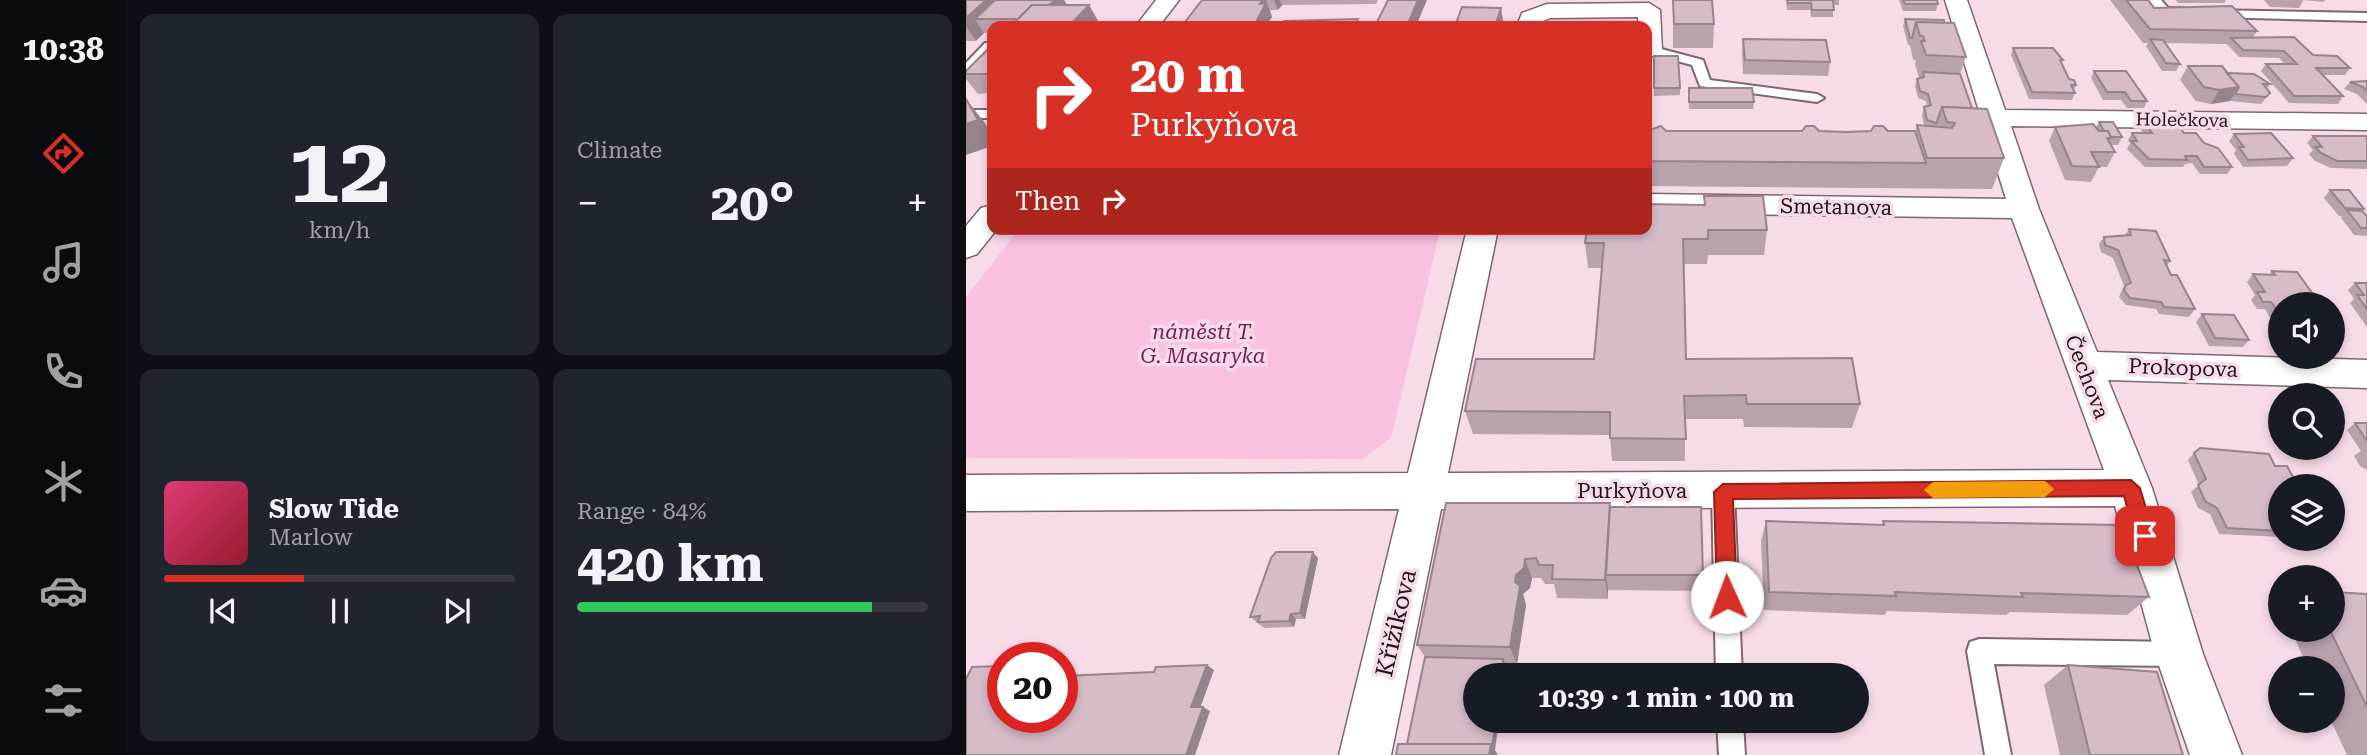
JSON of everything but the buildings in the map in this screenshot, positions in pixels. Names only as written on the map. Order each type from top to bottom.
[{"type":"street","points":[[1151,21],[1168,0]]},
{"type":"street","name":"Čechova","points":[[1956,0],[1997,118],[2024,209],[2131,488],[2179,654],[2216,755]]},
{"type":"street","points":[[1530,21],[1530,18],[1547,11],[1649,5]]},
{"type":"street","name":"Holečkova","points":[[1997,118],[2367,122]]},
{"type":"street","name":"Smetanova","points":[[1652,204],[2024,209]]},
{"type":"street","points":[[966,247],[987,221]]},
{"type":"street","points":[[966,493],[1427,490],[1482,235]]},
{"type":"street","name":"Prokopova","points":[[2082,365],[2367,374]]},
{"type":"street","name":"Purkyňova","points":[[1427,490],[1723,492],[2131,488]]},
{"type":"street","name":"Křižíkova","points":[[1365,755],[1427,490]]},
{"type":"lane","points":[[2155,0],[2165,12],[2192,13]]},
{"type":"lane","points":[[2206,13],[2367,17]]},
{"type":"lane","points":[[966,70],[987,48]]},
{"type":"lane","points":[[1652,51],[1698,63],[1705,83],[1817,98]]},
{"type":"lane","points":[[966,114],[987,114]]},
{"type":"lane","points":[[1723,492],[1729,663]]},
{"type":"lane","points":[[1998,755],[1979,651],[2179,654]]},
{"type":"lane","points":[[1730,733],[1731,755]]},
{"type":"green space","points":[[1558,15],[1619,15],[1636,21],[1545,21]]},
{"type":"green space","name":"náměstí T. G. Masaryka","points":[[1014,235],[1439,235],[1391,438],[1362,459],[966,458],[966,297]]},
{"type":"slow traffic","points":[[1933,490],[2045,489]]},
{"type":"route","points":[[1727,597],[1723,492],[2131,488],[2145,536]]}]
